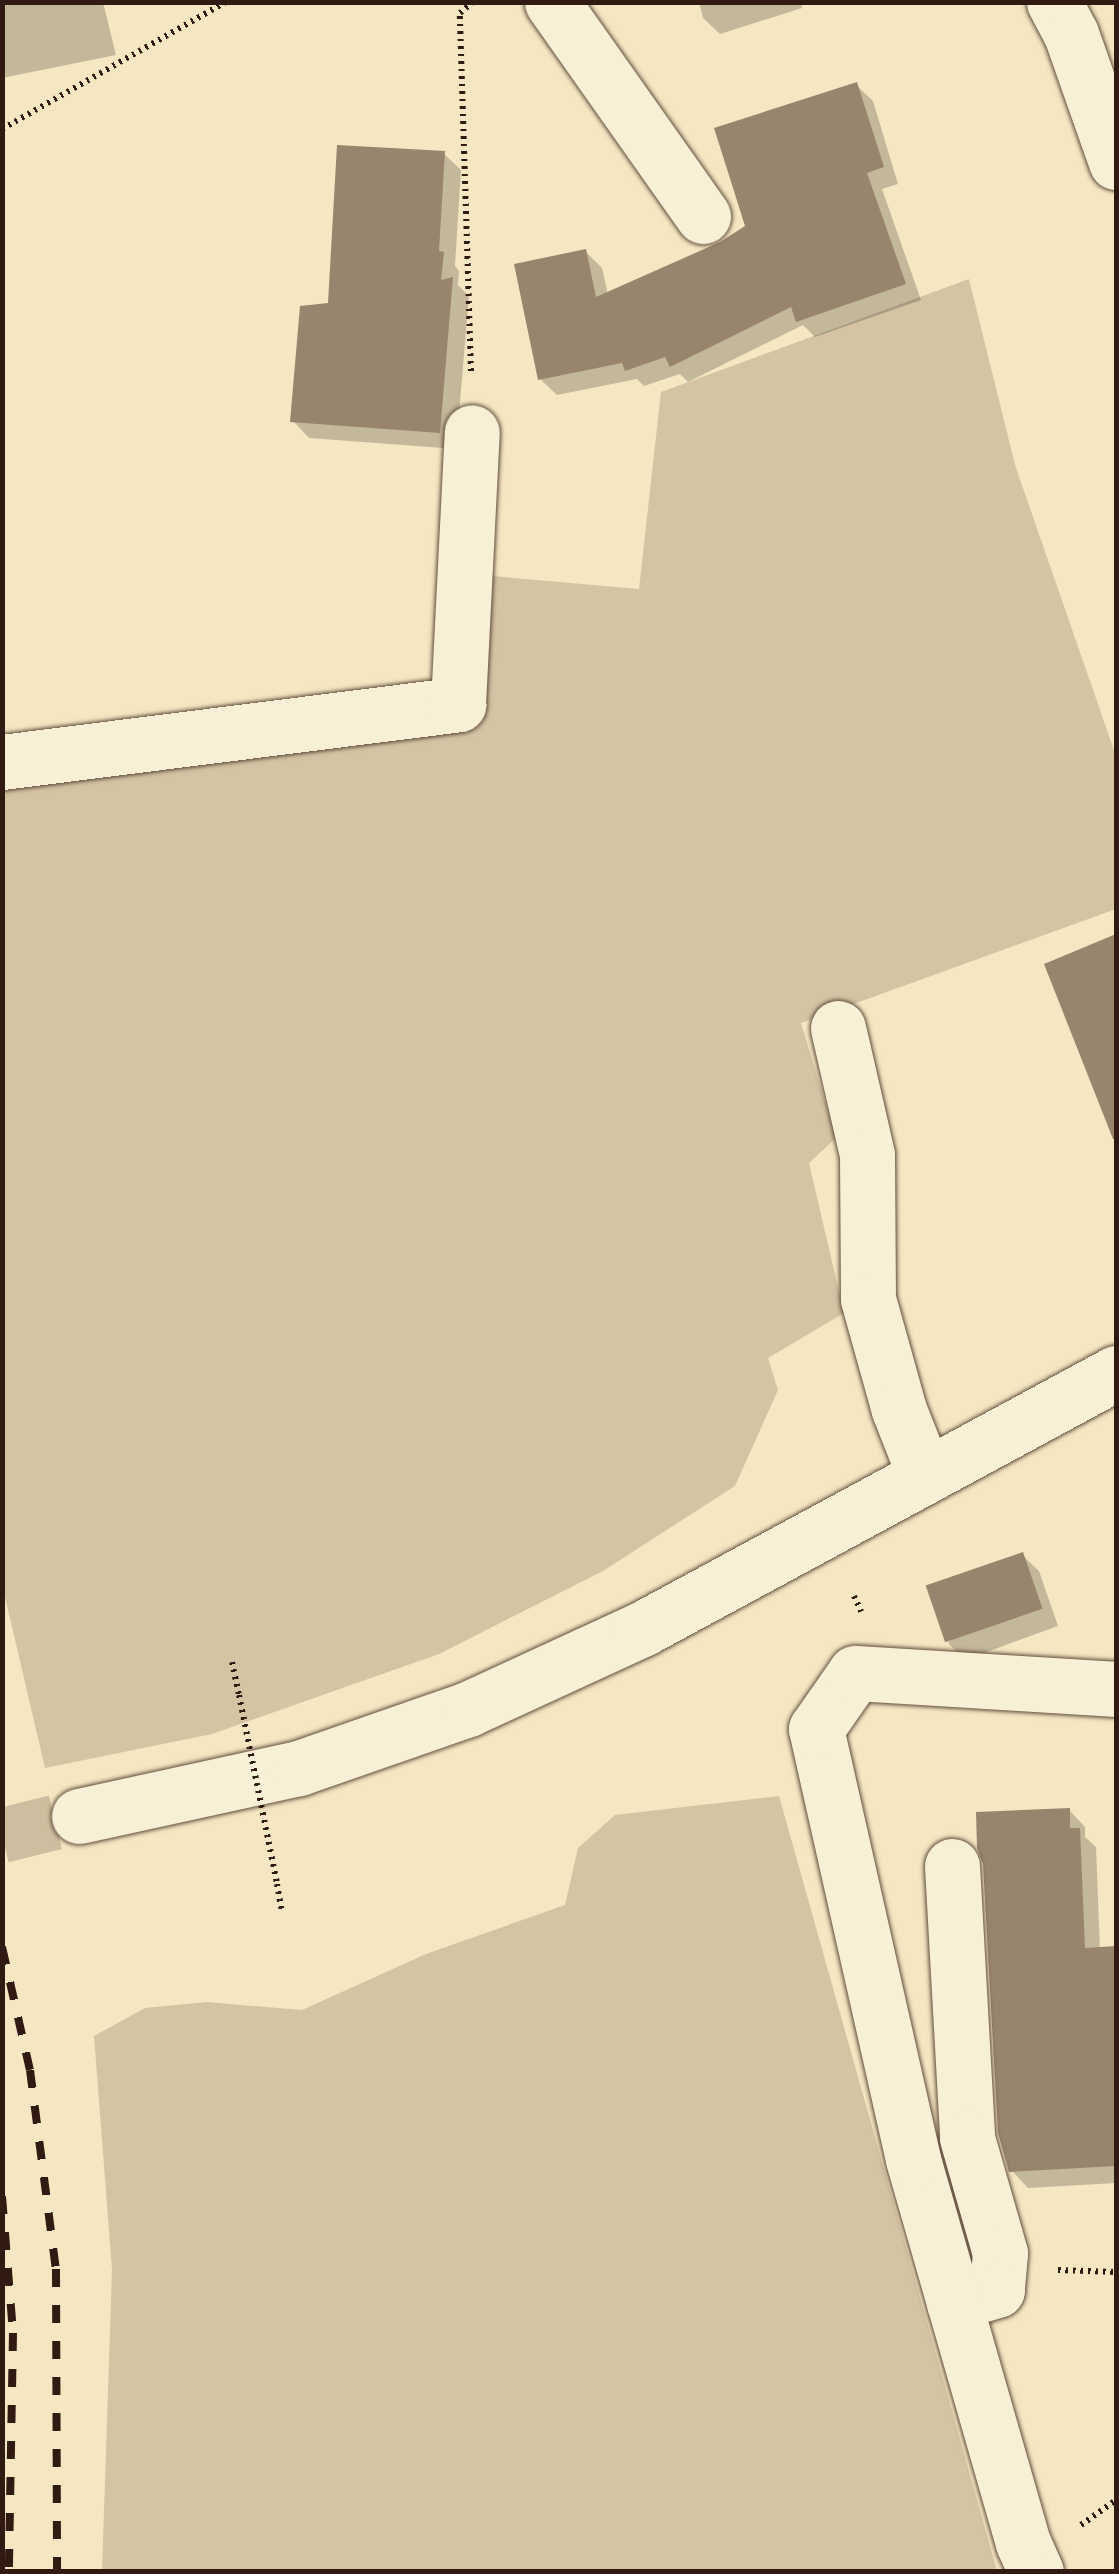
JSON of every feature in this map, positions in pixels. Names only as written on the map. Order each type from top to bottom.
[{"type":"street","points":[[552,2],[703,216]]},
{"type":"street","points":[[1054,2],[1071,34],[1116,162]]},
{"type":"street","points":[[2,762],[458,704],[472,432]]},
{"type":"street","points":[[838,1028],[868,1155],[868,1299],[899,1410],[925,1476]]},
{"type":"street","points":[[80,1816],[298,1768],[468,1709],[642,1629],[1116,1373]]},
{"type":"street","points":[[1036,2572],[1023,2542],[913,2159],[816,1729],[855,1673],[1116,1689]]},
{"type":"street","points":[[952,1866],[967,2138],[1000,2253],[996,2290],[954,2302]]},
{"type":"path","points":[[2,128],[226,2]]},
{"type":"path","points":[[472,432],[460,13],[473,2]]},
{"type":"path","points":[[232,1662],[282,1911]]},
{"type":"path","points":[[1076,2528],[1116,2500]]},
{"type":"shaded area","points":[[969,279],[1015,465],[1116,756],[1116,909],[801,1023],[836,1138],[809,1163],[844,1313],[768,1358],[778,1390],[735,1486],[603,1571],[439,1654],[212,1734],[45,1768],[2,1584],[2,775],[471,716],[481,575],[639,589],[661,392]]},
{"type":"shaded area","points":[[779,1796],[997,2571],[102,2571],[112,2270],[94,2036],[145,2008],[207,2002],[302,2010],[426,1954],[565,1905],[578,1848],[615,1815]]},
{"type":"building","points":[[857,82],[884,167],[867,173],[906,284],[796,322],[791,307],[670,367],[665,357],[625,371],[622,363],[538,380],[514,264],[586,249],[596,297],[720,242],[745,226],[714,128]]},
{"type":"building","points":[[337,145],[445,151],[441,280],[453,277],[440,433],[290,422],[300,306],[328,303]]},
{"type":"building","points":[[1116,934],[1116,1139],[1113,1139],[1044,964]]},
{"type":"building","points":[[1023,1552],[1043,1609],[945,1642],[926,1586]]},
{"type":"building","points":[[1070,1808],[1070,1828],[1080,1828],[1085,1948],[1116,1946],[1116,2166],[1009,2172],[998,2133],[983,1864],[977,1848],[976,1812]]},
{"type":"tunnel","points":[[2,1835],[79,1816]]},
{"type":"railway","points":[[2,1947],[30,2070],[56,2269],[57,2572]]},
{"type":"railway","points":[[2,2196],[13,2333],[9,2572]]}]
